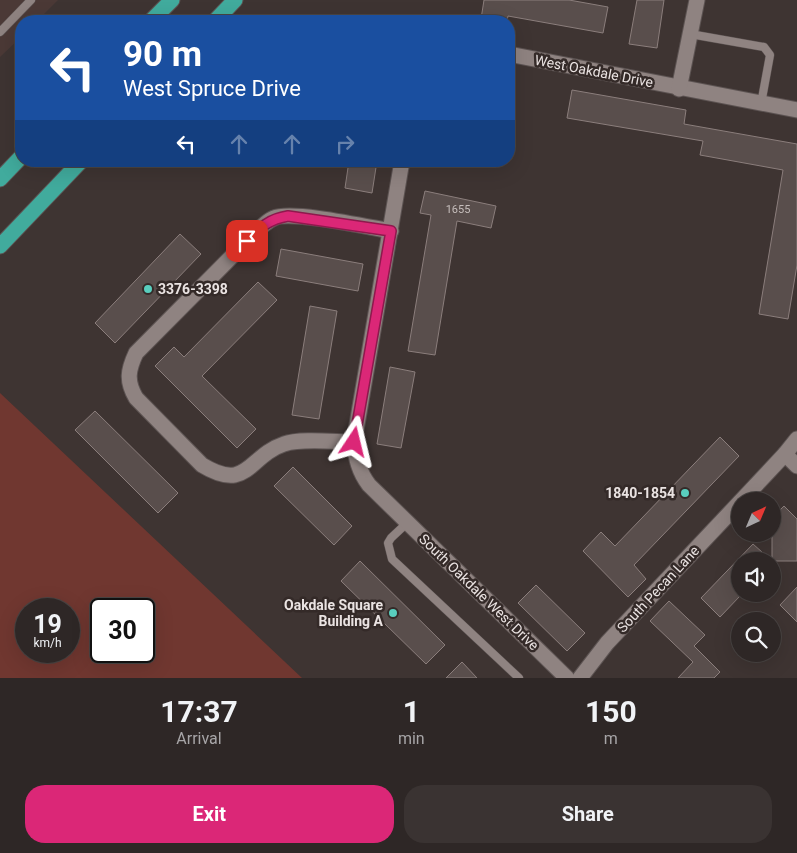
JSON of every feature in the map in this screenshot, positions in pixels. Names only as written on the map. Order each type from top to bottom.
[{"type":"highway","points":[[157,15],[172,0]]},
{"type":"highway","points":[[221,15],[235,0]]},
{"type":"highway","points":[[0,179],[15,163]]},
{"type":"highway","points":[[0,246],[75,167]]},
{"type":"street","points":[[697,0],[679,89],[797,110]]},
{"type":"street","name":"West Oakdale Drive","points":[[515,55],[679,89]]},
{"type":"street","points":[[391,231],[288,216],[275,218],[261,227],[136,353],[131,364],[129,376],[130,388],[136,398],[202,465],[214,472],[227,475],[240,474],[268,453],[284,444],[299,441],[354,442],[391,231],[401,167]]},
{"type":"street","name":"South Pecan Lane","points":[[749,492],[797,440]]},
{"type":"street","name":"South Oakdale West Drive","points":[[354,442],[356,461],[362,476],[369,486],[567,678]]},
{"type":"street","points":[[785,454],[797,466]]},
{"type":"street","name":"South Pecan Lane","points":[[580,678],[607,643],[731,512]]},
{"type":"lane","points":[[16,15],[31,0]]},
{"type":"lane","points":[[0,32],[15,17]]},
{"type":"lane","points":[[690,34],[764,47],[770,55],[761,104]]},
{"type":"lane","points":[[407,523],[391,538],[388,544],[392,559],[519,678]]},
{"type":"shaded area","points":[[0,0],[58,0],[43,15],[15,15],[15,43],[0,57]]},
{"type":"shaded area","points":[[0,393],[302,678],[0,678]]},
{"type":"building","points":[[484,0],[569,0],[608,7],[603,33],[515,17],[515,15],[482,15]]},
{"type":"building","points":[[637,0],[664,0],[657,48],[629,44]]},
{"type":"building","points":[[572,90],[686,110],[684,124],[797,144],[797,265],[788,319],[759,314],[783,170],[700,155],[703,141],[567,118]]},
{"type":"building","points":[[348,167],[376,167],[372,193],[345,188]]},
{"type":"building","points":[[425,191],[496,206],[491,228],[457,221],[435,355],[408,351],[431,215],[420,213]]},
{"type":"building","name":"3376-3398","points":[[180,234],[201,254],[115,343],[95,323]]},
{"type":"building","points":[[281,249],[363,264],[358,291],[276,276]]},
{"type":"building","points":[[258,282],[277,300],[202,376],[256,429],[237,448],[155,366],[174,347],[184,357]]},
{"type":"building","points":[[310,306],[337,311],[319,419],[292,415]]},
{"type":"building","points":[[390,367],[415,372],[401,448],[377,444]]},
{"type":"building","points":[[95,411],[178,493],[158,513],[75,430]]},
{"type":"building","points":[[720,437],[739,456],[634,565],[646,579],[628,597],[583,551],[601,532],[615,546]]},
{"type":"building","points":[[293,467],[352,526],[334,545],[274,486]]},
{"type":"building","points":[[784,506],[797,519],[797,561],[781,561],[781,552],[772,552],[772,542],[781,542],[781,509]]},
{"type":"building","points":[[753,544],[762,552],[745,552]]},
{"type":"building","name":"Oakdale Square Building A","points":[[360,561],[445,645],[426,664],[341,581]]},
{"type":"building","points":[[731,567],[731,602],[734,602],[720,617],[701,598]]},
{"type":"building","points":[[536,585],[585,633],[567,651],[518,603]]},
{"type":"building","points":[[797,587],[797,622],[780,605]]},
{"type":"building","points":[[669,601],[705,635],[694,646],[720,672],[714,678],[678,678],[693,662],[650,621]]},
{"type":"building","points":[[462,662],[477,678],[446,678]]},
{"type":"place","name":"3376-3398","points":[[148,289]]},
{"type":"place","name":"1840-1854","points":[[685,493]]},
{"type":"place","name":"Oakdale Square Building A","points":[[393,613]]},
{"type":"route","points":[[247,241],[261,227],[275,218],[288,216],[391,231],[354,442]]}]
